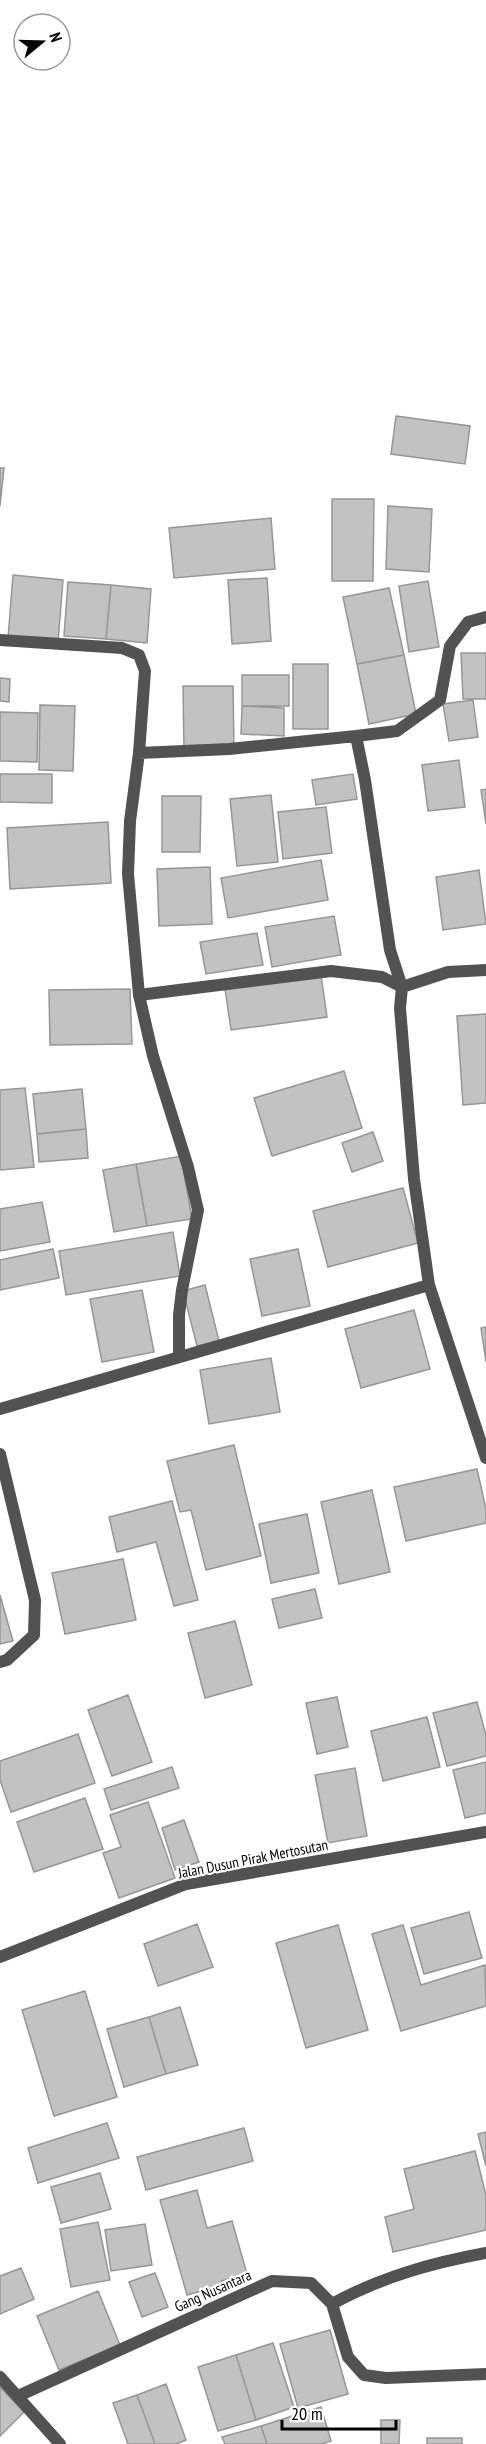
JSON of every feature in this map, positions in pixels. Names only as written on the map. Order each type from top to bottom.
[{"type":"street","points":[[139,753],[229,749],[397,731],[440,700],[450,646],[468,622],[486,617]]},
{"type":"street","points":[[0,640],[122,648],[139,655],[145,671],[139,753],[130,821],[128,874],[139,995],[153,1056],[188,1167],[198,1210],[182,1290],[179,1357]]},
{"type":"street","points":[[356,736],[365,780],[390,950],[402,987],[400,1008],[414,1179],[429,1285],[486,1458]]},
{"type":"street","points":[[139,995],[331,971],[382,977],[402,987],[448,972],[486,970]]},
{"type":"street","points":[[0,1409],[429,1285]]},
{"type":"street","points":[[0,1454],[35,1600],[34,1635],[7,1660],[0,1662]]},
{"type":"street","name":"Jalan Dusun Pirak Mertosutan","points":[[0,1957],[186,1884],[486,1832]]},
{"type":"street","points":[[332,2304],[363,2287],[434,2262],[486,2253]]},
{"type":"street","name":"Gang Nusantara","points":[[18,2396],[272,2281],[311,2283],[332,2304],[348,2357],[364,2375],[386,2378],[486,2374]]},
{"type":"street","points":[[0,2377],[60,2444]]},
{"type":"building","points":[[396,416],[470,426],[465,464],[391,454]]},
{"type":"building","points":[[0,468],[4,468],[0,506]]},
{"type":"building","points":[[332,499],[374,499],[373,581],[332,581]]},
{"type":"building","points":[[388,506],[432,509],[429,572],[386,569]]},
{"type":"building","points":[[271,518],[275,569],[174,578],[169,528]]},
{"type":"building","points":[[13,575],[63,580],[58,642],[8,638]]},
{"type":"building","points":[[267,578],[271,641],[232,644],[228,580]]},
{"type":"building","points":[[428,581],[439,647],[409,652],[399,586]]},
{"type":"building","points":[[68,582],[111,585],[106,639],[64,636]]},
{"type":"building","points":[[111,585],[151,589],[147,643],[106,639]]},
{"type":"building","points":[[389,588],[404,655],[357,664],[343,597]]},
{"type":"building","points":[[461,653],[486,653],[486,699],[463,699]]},
{"type":"building","points":[[404,655],[416,714],[369,724],[357,664]]},
{"type":"building","points":[[293,664],[328,664],[328,729],[293,729]]},
{"type":"building","points":[[242,675],[289,675],[289,706],[242,706]]},
{"type":"building","points":[[0,678],[10,679],[9,702],[0,701]]},
{"type":"building","points":[[183,686],[233,686],[234,749],[184,749]]},
{"type":"building","points":[[473,700],[478,737],[449,741],[443,704]]},
{"type":"building","points":[[40,705],[75,706],[73,771],[39,770]]},
{"type":"building","points":[[242,706],[284,708],[284,736],[241,734]]},
{"type":"building","points":[[0,712],[38,713],[37,762],[0,761]]},
{"type":"building","points":[[459,760],[465,807],[428,811],[422,765]]},
{"type":"building","points":[[0,774],[52,774],[52,803],[0,802]]},
{"type":"building","points":[[353,774],[357,799],[316,805],[312,780]]},
{"type":"building","points":[[486,789],[486,824],[481,790]]},
{"type":"building","points":[[271,795],[278,862],[237,866],[230,799]]},
{"type":"building","points":[[162,796],[201,796],[200,852],[162,852]]},
{"type":"building","points":[[326,807],[332,853],[283,859],[278,812]]},
{"type":"building","points":[[108,822],[111,883],[10,889],[7,828]]},
{"type":"building","points":[[321,860],[328,900],[228,918],[221,878]]},
{"type":"building","points":[[210,867],[212,924],[159,926],[157,869]]},
{"type":"building","points":[[479,870],[486,924],[443,930],[436,877]]},
{"type":"building","points":[[334,916],[341,955],[272,967],[265,927]]},
{"type":"building","points":[[257,933],[263,965],[206,974],[200,942]]},
{"type":"building","points":[[321,975],[327,1017],[231,1030],[225,989]]},
{"type":"building","points":[[130,989],[132,1044],[50,1045],[49,990]]},
{"type":"building","points":[[486,1014],[486,1103],[463,1105],[457,1016]]},
{"type":"building","points":[[344,1071],[362,1128],[272,1156],[254,1098]]},
{"type":"building","points":[[25,1088],[34,1167],[0,1170],[0,1090]]},
{"type":"building","points":[[82,1089],[86,1129],[37,1134],[33,1094]]},
{"type":"building","points":[[86,1129],[88,1158],[39,1162],[37,1134]]},
{"type":"building","points":[[373,1132],[383,1161],[352,1172],[342,1143]]},
{"type":"building","points":[[181,1156],[192,1219],[147,1226],[136,1164]]},
{"type":"building","points":[[136,1164],[147,1226],[114,1232],[103,1170]]},
{"type":"building","points":[[403,1188],[418,1243],[328,1267],[313,1211]]},
{"type":"building","points":[[42,1202],[50,1242],[0,1251],[0,1209]]},
{"type":"building","points":[[173,1232],[180,1276],[66,1295],[59,1251]]},
{"type":"building","points":[[53,1249],[59,1278],[0,1290],[0,1260]]},
{"type":"building","points":[[298,1249],[310,1306],[262,1316],[250,1259]]},
{"type":"building","points":[[205,1285],[219,1341],[197,1346],[183,1291]]},
{"type":"building","points":[[142,1290],[154,1352],[102,1362],[90,1299]]},
{"type":"building","points":[[414,1310],[430,1369],[361,1388],[345,1329]]},
{"type":"building","points":[[486,1327],[486,1362],[481,1328]]},
{"type":"building","points":[[271,1358],[280,1412],[209,1424],[200,1370]]},
{"type":"building","points":[[234,1445],[261,1556],[206,1570],[191,1510],[180,1512],[167,1461]]},
{"type":"building","points":[[477,1469],[486,1509],[486,1523],[406,1541],[394,1487]]},
{"type":"building","points":[[372,1490],[390,1572],[339,1584],[321,1502]]},
{"type":"building","points":[[172,1501],[198,1600],[174,1606],[156,1542],[117,1552],[109,1517]]},
{"type":"building","points":[[307,1514],[319,1573],[271,1583],[259,1524]]},
{"type":"building","points":[[123,1559],[136,1620],[65,1634],[52,1573]]},
{"type":"building","points":[[315,1589],[322,1618],[279,1628],[272,1599]]},
{"type":"building","points":[[0,1595],[13,1641],[0,1644]]},
{"type":"building","points":[[235,1621],[252,1685],[205,1698],[188,1633]]},
{"type":"building","points":[[128,1695],[152,1762],[112,1776],[88,1710]]},
{"type":"building","points":[[337,1697],[348,1747],[317,1754],[306,1703]]},
{"type":"building","points":[[477,1702],[486,1735],[486,1756],[447,1766],[433,1713]]},
{"type":"building","points":[[427,1717],[440,1767],[383,1781],[371,1731]]},
{"type":"building","points":[[78,1734],[95,1783],[11,1812],[0,1780],[0,1761]]},
{"type":"building","points":[[486,1762],[486,1813],[465,1818],[453,1770]]},
{"type":"building","points":[[172,1767],[179,1788],[111,1810],[104,1789]]},
{"type":"building","points":[[355,1768],[367,1836],[328,1843],[315,1775]]},
{"type":"building","points":[[85,1798],[103,1849],[34,1872],[17,1822]]},
{"type":"building","points":[[148,1802],[175,1878],[119,1898],[103,1853],[121,1847],[110,1815]]},
{"type":"building","points":[[184,1820],[199,1862],[175,1870],[162,1828]]},
{"type":"building","points":[[469,1912],[482,1958],[424,1974],[411,1928]]},
{"type":"building","points":[[197,1924],[213,1967],[158,1986],[144,1944]]},
{"type":"building","points":[[338,1925],[368,2030],[306,2048],[276,1943]]},
{"type":"building","points":[[403,1925],[421,1985],[485,1965],[486,2006],[401,2031],[372,1934]]},
{"type":"building","points":[[85,1991],[117,2097],[54,2116],[22,2010]]},
{"type":"building","points":[[180,2007],[198,2065],[166,2074],[149,2017]]},
{"type":"building","points":[[149,2017],[166,2074],[124,2087],[107,2029]]},
{"type":"building","points":[[107,2123],[119,2158],[38,2183],[28,2148]]},
{"type":"building","points":[[244,2128],[253,2161],[146,2190],[137,2157]]},
{"type":"building","points":[[486,2132],[486,2166],[478,2134]]},
{"type":"building","points":[[475,2151],[486,2195],[486,2230],[393,2252],[385,2217],[414,2209],[404,2169]]},
{"type":"building","points":[[100,2173],[111,2209],[61,2223],[51,2187]]},
{"type":"building","points":[[197,2190],[207,2228],[232,2221],[247,2274],[221,2281],[223,2285],[187,2295],[160,2200]]},
{"type":"building","points":[[98,2222],[110,2280],[71,2287],[60,2229]]},
{"type":"building","points":[[145,2224],[152,2265],[111,2271],[105,2230]]},
{"type":"building","points":[[21,2268],[34,2299],[0,2314],[0,2276]]},
{"type":"building","points":[[155,2273],[168,2307],[142,2317],[129,2282]]},
{"type":"building","points":[[98,2291],[120,2345],[59,2370],[37,2316]]},
{"type":"building","points":[[330,2330],[348,2394],[298,2408],[280,2344]]},
{"type":"building","points":[[273,2343],[294,2407],[256,2420],[236,2355]]},
{"type":"building","points":[[236,2355],[256,2420],[218,2431],[198,2367]]},
{"type":"building","points":[[166,2384],[186,2440],[176,2444],[155,2444],[137,2395]]},
{"type":"building","points":[[0,2387],[24,2412],[0,2436]]},
{"type":"building","points":[[137,2395],[155,2444],[128,2444],[113,2403]]},
{"type":"building","points":[[321,2407],[331,2441],[322,2444],[267,2444],[261,2426]]},
{"type":"building","points":[[381,2420],[400,2420],[399,2444],[381,2444]]},
{"type":"building","points":[[261,2426],[267,2444],[225,2444],[222,2437]]},
{"type":"building","points":[[427,2438],[462,2438],[462,2444],[427,2444]]}]
